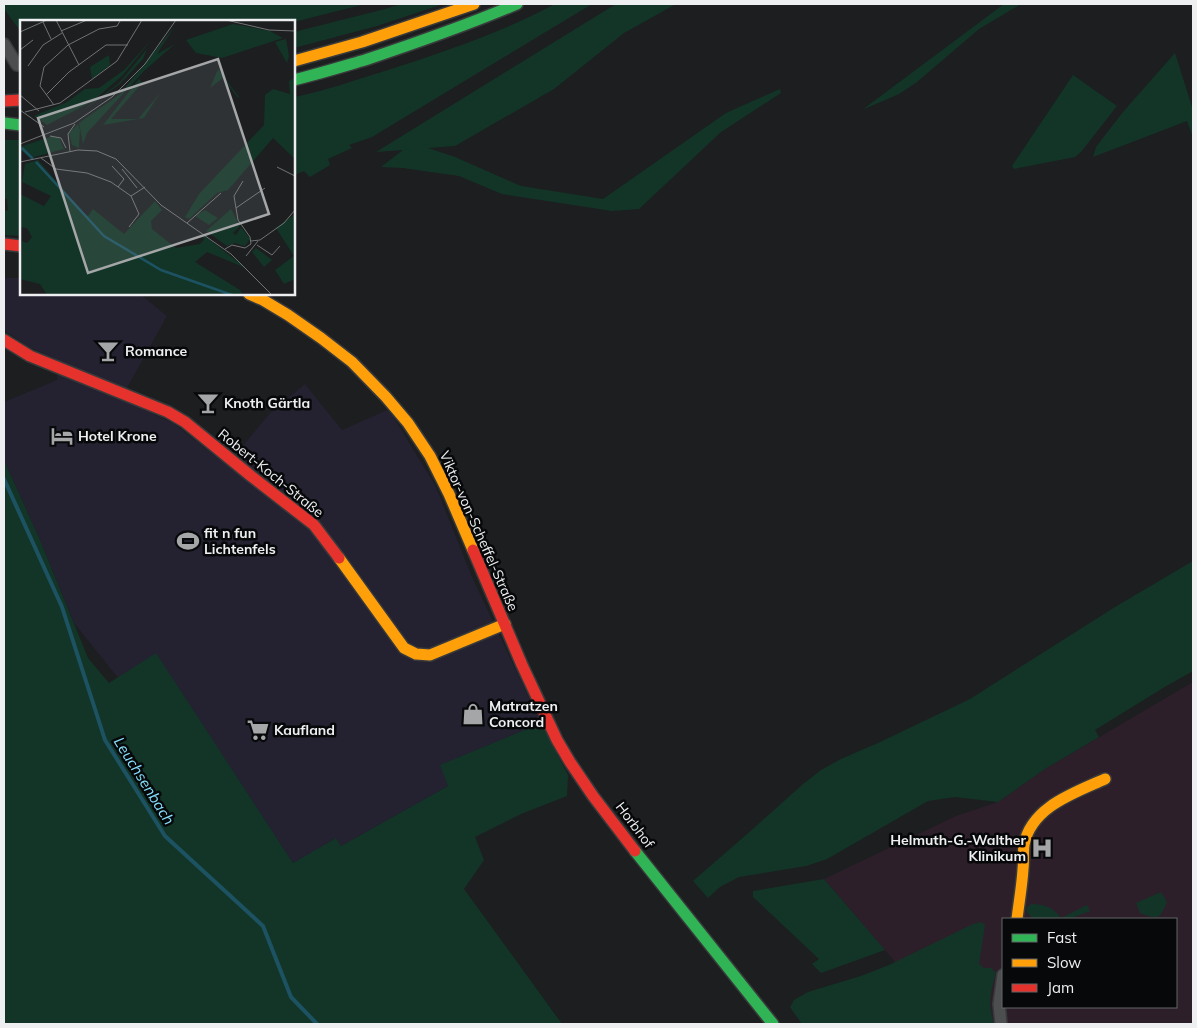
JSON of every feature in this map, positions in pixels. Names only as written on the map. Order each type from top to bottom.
[{"type":"main road","points":[[295,61],[333,52],[393,33],[474,4]]},
{"type":"main road","points":[[295,80],[408,46],[517,4]]},
{"type":"main road","points":[[4,101],[20,100]]},
{"type":"main road","points":[[4,121],[20,118]]},
{"type":"main road","points":[[4,121],[20,125]]},
{"type":"main road","points":[[4,244],[20,246]]},
{"type":"main road","name":"Viktor-von-Scheffel-Straße","points":[[251,295],[288,315],[352,362],[408,423],[430,456],[449,494],[505,624]]},
{"type":"main road","name":"Robert-Koch-Straße","points":[[4,340],[30,356],[155,407],[185,422],[314,525],[404,648],[412,653],[420,657],[430,655],[505,624]]},
{"type":"main road","name":"Horbhof","points":[[505,624],[542,708],[570,762],[635,851],[773,1024]]},
{"type":"main road","points":[[1017,918],[1024,846],[1034,822],[1055,802],[1105,778]]},
{"type":"street","points":[[4,44],[17,65]]},
{"type":"street","points":[[1001,1024],[999,1004],[1002,982]]},
{"type":"shaded area","points":[[4,278],[20,278],[20,295],[141,295],[167,316],[121,399],[173,423],[227,465],[270,413],[305,384],[342,430],[387,410],[393,416],[436,487],[472,577],[541,723],[441,765],[448,786],[341,846],[336,838],[293,863],[156,654],[118,678],[74,623],[40,540],[4,460],[4,402],[57,380],[58,360],[27,346],[4,330]]},
{"type":"shaded area","name":"Helmuth-G.-Walther Klinikum","points":[[1193,682],[1193,1024],[979,1024],[949,948],[895,962],[824,879],[956,816],[998,802],[1045,769]]},
{"type":"green space","points":[[4,4],[365,4],[295,22],[295,20],[20,20],[20,31],[4,9]]},
{"type":"green space","points":[[401,4],[443,4],[377,26],[295,48],[295,32]]},
{"type":"green space","points":[[555,4],[592,4],[372,137],[349,145],[352,148],[328,159],[330,165],[310,177],[304,171],[295,175],[295,97],[340,85],[450,49],[493,33]]},
{"type":"green space","points":[[616,4],[676,4],[624,33],[554,89],[455,146],[428,148],[455,157],[521,186],[603,199],[726,113],[780,89],[781,93],[721,132],[639,209],[612,211],[502,194],[459,176],[403,168],[381,167],[403,150],[376,152]]},
{"type":"green space","points":[[1004,4],[1021,4],[979,29],[917,82],[899,94],[862,110]]},
{"type":"green space","points":[[1175,53],[1193,110],[1193,137],[1187,121],[1093,157],[1096,147],[1123,112]]},
{"type":"green space","points":[[1073,75],[1117,106],[1075,157],[1014,169],[1012,166]]},
{"type":"green space","points":[[4,140],[20,140],[20,236],[4,235],[4,211],[8,210],[7,199],[4,198]]},
{"type":"green space","points":[[4,460],[40,540],[88,658],[109,683],[156,653],[293,863],[336,838],[341,846],[448,786],[440,765],[541,723],[568,775],[567,796],[521,814],[475,837],[484,860],[464,889],[562,1024],[4,1024]]},
{"type":"green space","points":[[1193,561],[1193,671],[1095,730],[1099,737],[1045,769],[998,802],[955,797],[928,801],[827,859],[806,866],[739,877],[720,887],[708,898],[693,881],[821,770],[970,699],[1115,607]]},
{"type":"green space","points":[[824,879],[885,950],[821,973],[812,964],[819,959],[753,897],[753,891]]},
{"type":"green space","points":[[1161,892],[1167,902],[1160,915],[1154,917],[1140,913],[1136,903]]},
{"type":"green space","points":[[1032,904],[1048,907],[1061,918],[1032,918],[1026,911],[1027,907]]},
{"type":"green space","points":[[1087,905],[1090,911],[1072,918],[1061,918]]},
{"type":"green space","points":[[981,922],[985,925],[979,964],[984,968],[991,968],[996,973],[990,999],[994,1024],[802,1024],[790,1007],[794,1000],[808,992],[861,976],[889,965],[973,924]]},
{"type":"waterway","name":"Leuchsenbach","points":[[4,479],[62,607],[105,740],[165,836],[263,926],[291,997],[317,1024]]},
{"type":"traffic: fast","points":[[295,80],[384,54],[517,4]]},
{"type":"traffic: fast","points":[[4,123],[20,125]]},
{"type":"traffic: fast","points":[[635,851],[773,1024]]},
{"type":"traffic: slow","points":[[295,61],[362,42],[474,4]]},
{"type":"traffic: slow","points":[[251,295],[288,315],[321,338],[352,362],[386,397],[408,423],[430,456],[473,550]]},
{"type":"traffic: slow","points":[[339,558],[404,648],[416,654],[430,655],[505,624]]},
{"type":"traffic: slow","points":[[1017,918],[1023,875],[1024,845],[1028,832],[1035,821],[1056,803],[1105,779]]},
{"type":"traffic: jam","points":[[4,101],[20,100]]},
{"type":"traffic: jam","points":[[4,244],[20,246]]},
{"type":"traffic: jam","points":[[4,340],[30,356],[168,412],[185,422],[314,525],[339,558]]},
{"type":"traffic: jam","points":[[473,550],[522,665],[557,740],[593,796],[635,851]]},
{"type":"place","name":"Romance","points":[[108,351]]},
{"type":"place","name":"Knoth Gärtla","points":[[208,403]]},
{"type":"place","name":"Hotel Krone","points":[[62,436]]},
{"type":"place","name":"fit n fun Lichtenfels","points":[[188,541]]},
{"type":"place","name":"Matratzen Concord","points":[[473,714]]},
{"type":"place","name":"Kaufland","points":[[258,730]]},
{"type":"place","name":"Helmuth-G.-Walther Klinikum","points":[[1042,848]]}]
